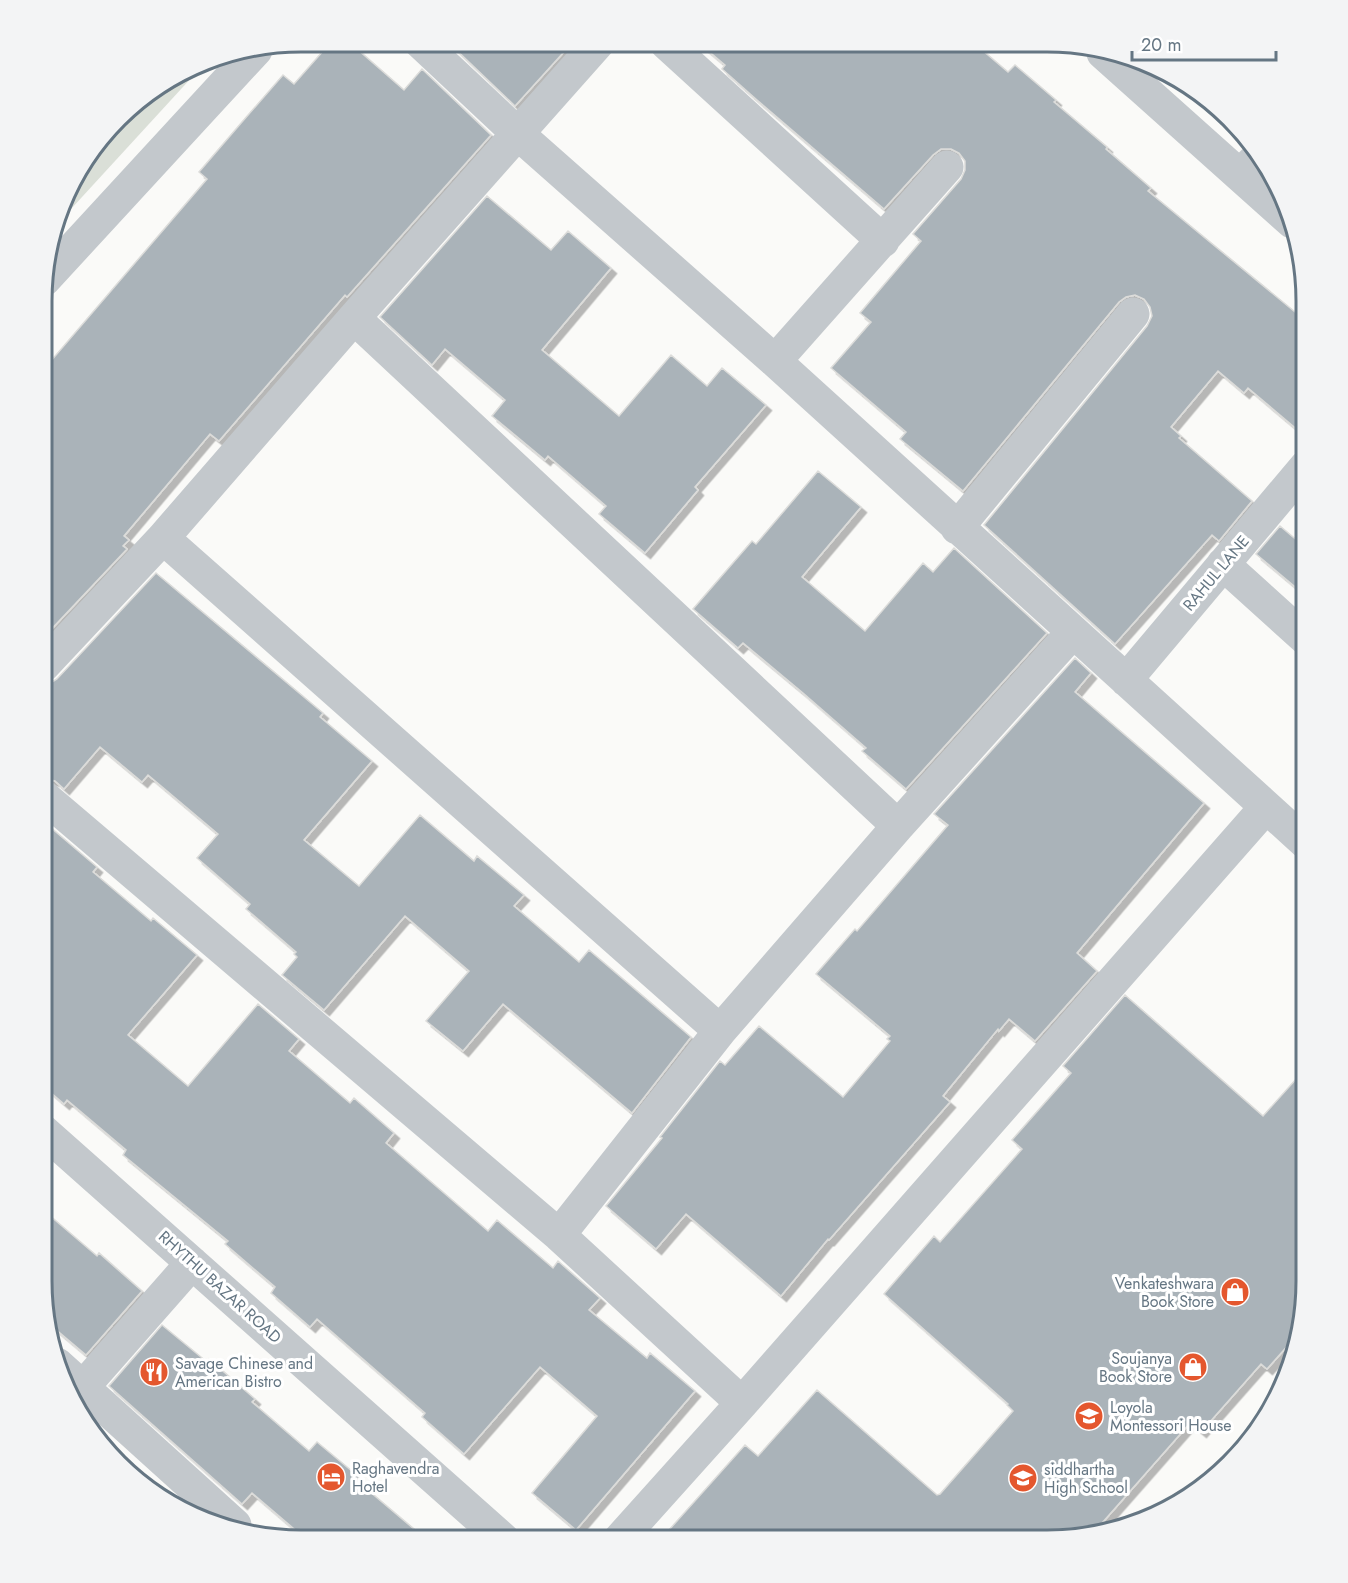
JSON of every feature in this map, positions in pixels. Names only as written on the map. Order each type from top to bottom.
[{"type":"street","points":[[431,52],[1296,834]]},
{"type":"street","points":[[52,656],[163,538],[590,52]]},
{"type":"street","points":[[676,52],[883,241]]},
{"type":"street","points":[[55,268],[247,58]]},
{"type":"street","points":[[1115,62],[1249,166],[1273,197]]},
{"type":"street","points":[[775,361],[947,167]]},
{"type":"street","points":[[957,528],[1133,314]]},
{"type":"street","points":[[354,318],[898,826]]},
{"type":"street","name":"RAHUL LANE","points":[[1126,680],[1296,478]]},
{"type":"street","points":[[163,538],[720,1031]]},
{"type":"street","points":[[1223,564],[1296,630]]},
{"type":"street","points":[[559,1235],[720,1031],[898,826],[1073,632]]},
{"type":"street","points":[[52,804],[559,1235],[742,1403]]},
{"type":"street","points":[[628,1530],[1266,807]]},
{"type":"street","name":"RHYTHU BAZAR ROAD","points":[[52,1139],[493,1530]]},
{"type":"street","points":[[83,1388],[192,1263]]},
{"type":"street","points":[[71,1377],[227,1519]]},
{"type":"shaded area","points":[[191,78],[69,211],[94,163],[125,125],[163,94]]},
{"type":"building","points":[[322,52],[360,52],[404,90],[422,69],[491,135],[347,297],[345,295],[219,441],[210,434],[124,536],[129,540],[123,546],[127,549],[52,628],[52,360],[207,179],[199,172],[283,75],[294,84]]},
{"type":"building","points":[[458,52],[564,52],[515,106]]},
{"type":"building","points":[[710,52],[984,52],[1008,72],[1015,65],[1151,188],[1148,191],[1296,313],[1296,429],[1248,388],[1244,393],[1218,371],[1171,427],[1181,436],[1179,438],[1252,501],[1219,541],[1212,535],[1115,644],[984,525],[1147,326],[1152,316],[1150,307],[1144,299],[1135,295],[1119,302],[963,491],[900,439],[906,432],[831,368],[871,322],[860,313],[921,241],[913,234],[961,179],[965,170],[965,161],[959,153],[951,149],[941,149],[884,209],[722,69],[725,65]]},
{"type":"building","points":[[487,196],[551,250],[568,231],[611,268],[542,350],[619,416],[671,355],[707,386],[722,368],[766,405],[695,487],[698,490],[645,553],[599,514],[606,506],[548,456],[545,460],[492,416],[505,400],[445,349],[432,365],[380,317]]},
{"type":"building","points":[[818,471],[861,507],[802,577],[865,631],[923,563],[933,572],[954,548],[1047,633],[906,789],[862,751],[866,748],[803,693],[743,643],[738,648],[693,609],[752,541],[756,544]]},
{"type":"building","points":[[1280,526],[1296,540],[1296,588],[1256,554]]},
{"type":"building","points":[[156,573],[323,713],[320,717],[372,761],[304,840],[359,886],[420,815],[474,861],[477,856],[524,895],[514,906],[579,962],[589,950],[691,1037],[632,1113],[503,1004],[463,1051],[426,1021],[469,971],[405,916],[324,1010],[282,975],[297,957],[294,954],[296,952],[246,909],[250,904],[197,858],[218,834],[148,775],[142,782],[100,747],[64,789],[52,780],[52,682]]},
{"type":"building","points":[[1075,658],[1091,673],[1075,692],[1204,803],[1077,953],[1097,971],[1035,1041],[1009,1019],[999,1031],[998,1029],[943,1096],[950,1102],[828,1239],[781,1296],[686,1214],[656,1249],[606,1206],[662,1138],[660,1137],[720,1061],[725,1065],[759,1026],[843,1097],[890,1041],[887,1039],[890,1036],[816,974],[855,929],[857,931],[948,825],[934,814]]},
{"type":"building","points":[[52,829],[97,867],[93,872],[151,921],[153,918],[197,955],[128,1035],[188,1086],[258,1004],[299,1039],[289,1051],[350,1103],[354,1098],[394,1133],[386,1143],[488,1231],[497,1220],[553,1268],[558,1261],[600,1298],[589,1310],[647,1358],[650,1353],[695,1391],[576,1530],[532,1493],[597,1416],[540,1367],[464,1454],[422,1417],[425,1413],[317,1319],[310,1327],[271,1293],[275,1287],[225,1244],[228,1241],[123,1155],[126,1150],[67,1100],[64,1104],[52,1094]]},
{"type":"building","points":[[1125,995],[1263,1116],[1296,1079],[1296,1282],[1291,1330],[1287,1347],[1267,1369],[1261,1364],[1201,1432],[1190,1423],[1101,1525],[1063,1530],[669,1530],[745,1445],[758,1456],[817,1390],[937,1495],[1013,1411],[1008,1404],[884,1294],[934,1236],[940,1242],[1022,1149],[1012,1140],[1071,1073],[1063,1066]]},
{"type":"building","points":[[52,1218],[97,1256],[99,1253],[142,1291],[86,1355],[57,1330],[52,1282]]},
{"type":"building","points":[[162,1325],[207,1362],[209,1359],[255,1399],[252,1402],[309,1451],[317,1442],[359,1477],[356,1480],[415,1530],[295,1530],[252,1493],[242,1504],[109,1386]]},
{"type":"place","name":"Venkateshwara Book Store","points":[[1235,1292]]},
{"type":"place","name":"Soujanya Book Store","points":[[1193,1367]]},
{"type":"place","name":"Savage Chinese and American Bistro","points":[[154,1372]]},
{"type":"place","name":"Loyola Montessori House","points":[[1089,1416]]},
{"type":"place","name":"Raghavendra Hotel","points":[[331,1477]]},
{"type":"place","name":"siddhartha High School","points":[[1023,1478]]}]
